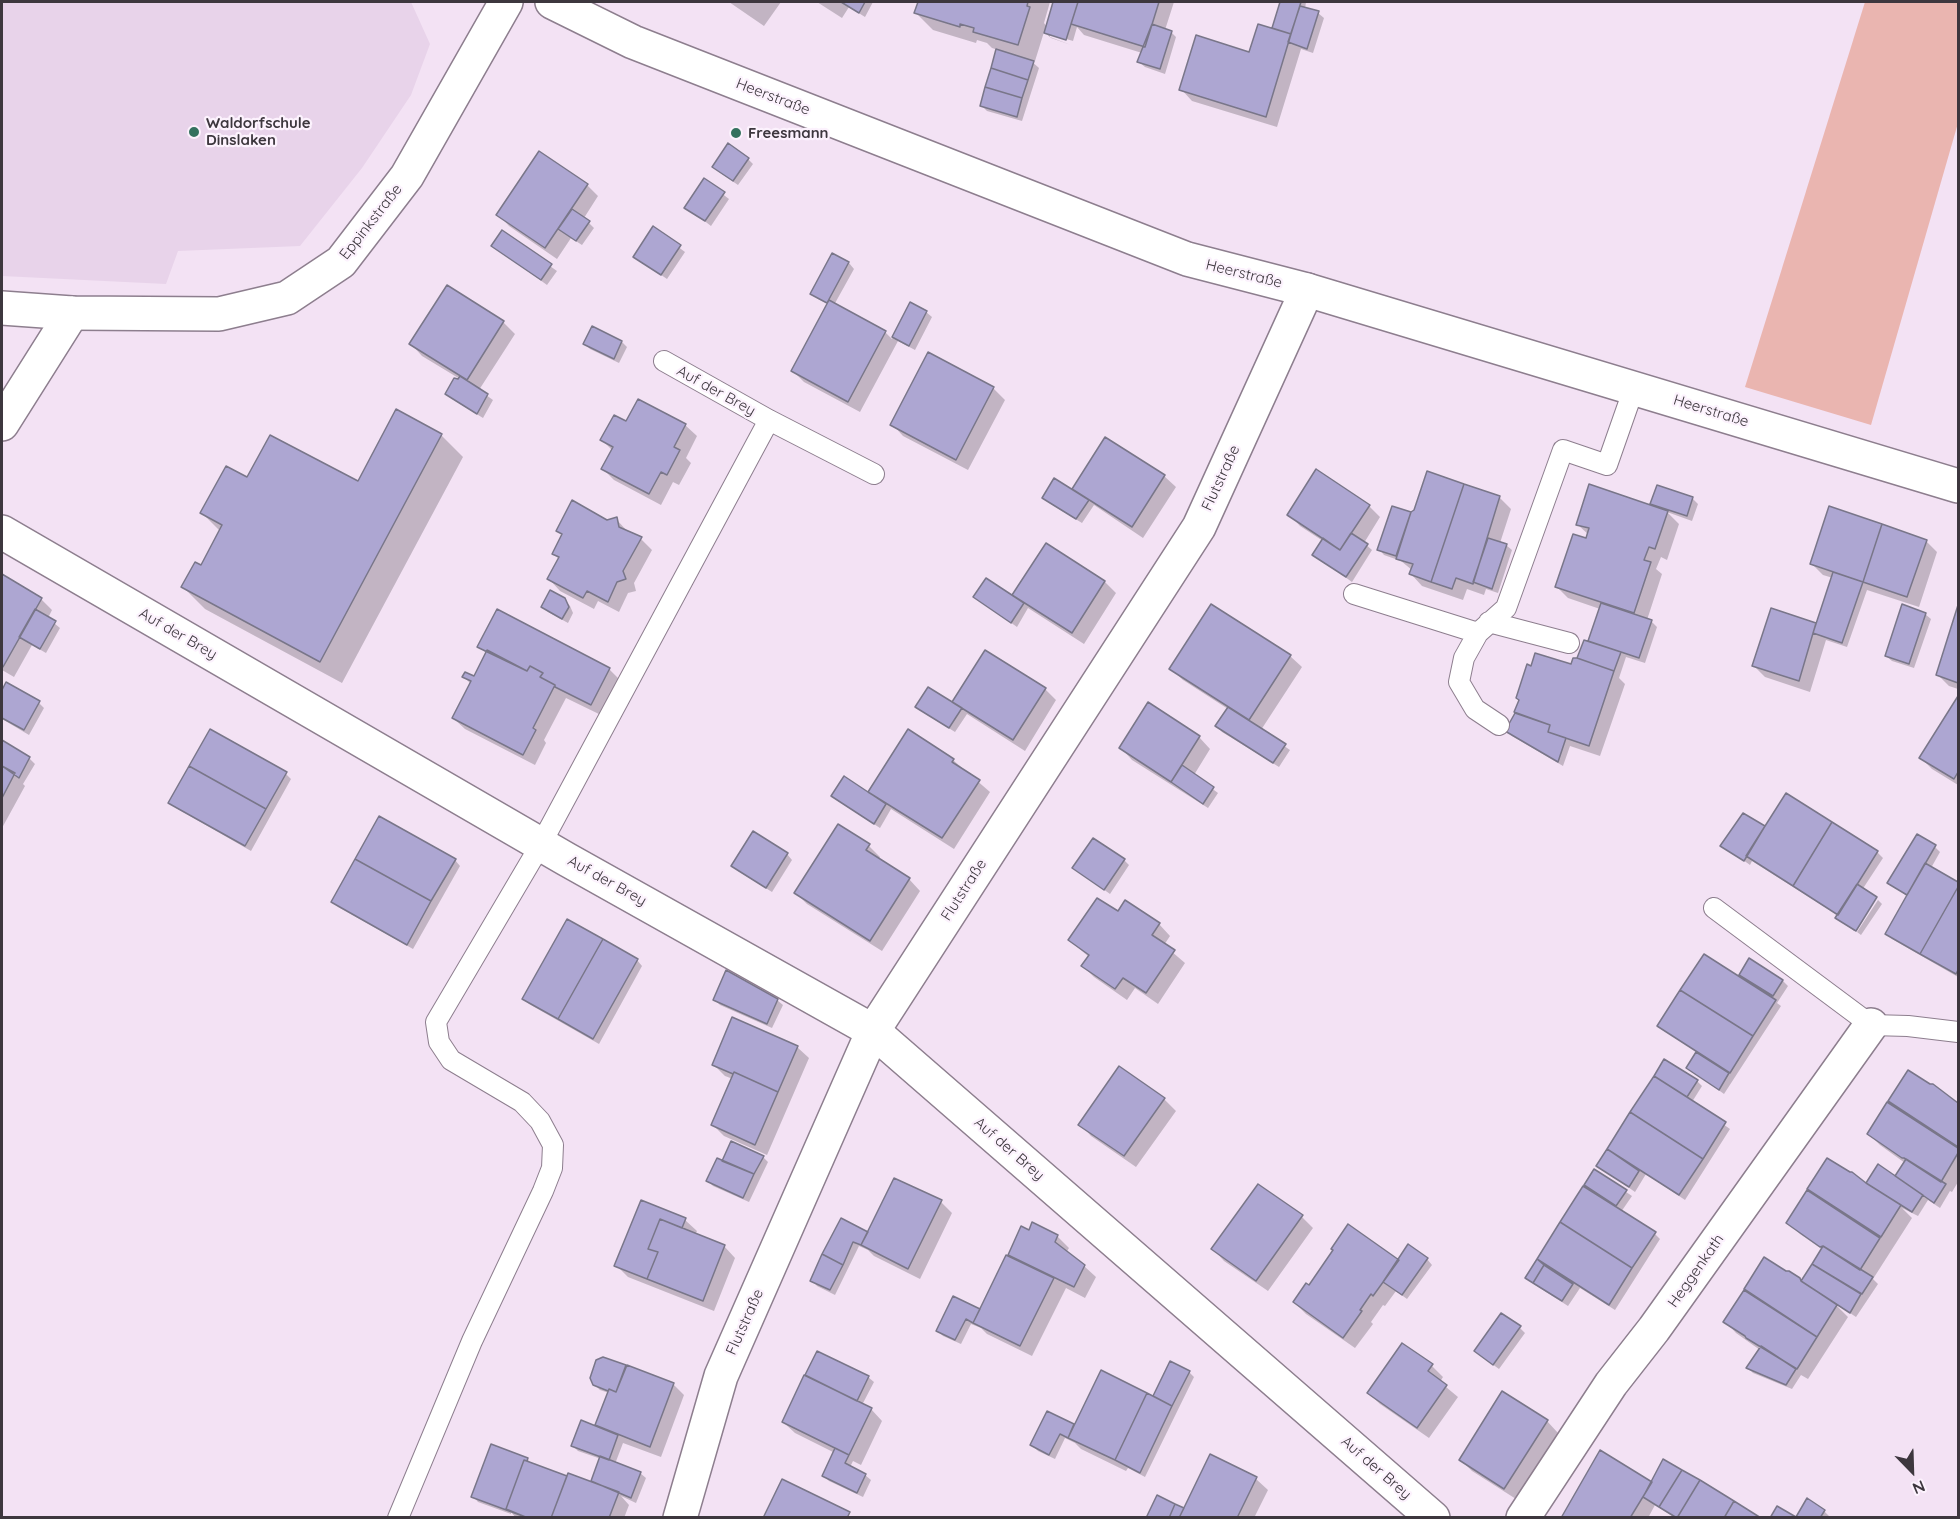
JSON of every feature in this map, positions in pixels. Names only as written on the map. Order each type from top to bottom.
[{"type":"street","name":"Eppinkstraße","points":[[2,308],[72,314],[219,314],[287,298],[341,262],[407,176],[506,2]]},
{"type":"street","name":"Heerstraße","points":[[552,2],[633,42],[1187,260],[1307,290],[1959,486]]},
{"type":"street","name":"Flutstraße","points":[[680,1518],[721,1376],[873,1031],[1198,527],[1307,290]]},
{"type":"street","points":[[2,424],[72,314]]},
{"type":"street","name":"Auf der Brey","points":[[2,532],[541,844],[873,1031],[1433,1518]]},
{"type":"street","name":"Heggenkath","points":[[1523,1518],[1611,1384],[1654,1329],[1870,1025]]},
{"type":"lane","name":"Auf der Brey","points":[[664,361],[769,420],[874,474]]},
{"type":"lane","points":[[1499,725],[1475,709],[1458,682],[1464,658],[1484,628],[1506,608],[1563,450],[1607,465],[1634,388]]},
{"type":"lane","name":"Auf der Brey","points":[[541,844],[769,420]]},
{"type":"lane","points":[[1354,594],[1484,628],[1569,643]]},
{"type":"lane","points":[[398,1518],[472,1341],[552,1168],[553,1145],[540,1121],[522,1102],[451,1060],[438,1042],[436,1022],[541,844]]},
{"type":"lane","points":[[1714,908],[1870,1025],[1908,1026],[1959,1032]]},
{"type":"shaded area","name":"Waldorfschule Dinslaken","points":[[2,2],[411,2],[430,44],[411,95],[362,168],[300,246],[178,251],[166,284],[2,276]]},
{"type":"shaded area","points":[[1865,2],[1958,2],[1958,123],[1871,425],[1745,387]]},
{"type":"building","points":[[841,2],[865,2],[859,13]]},
{"type":"building","points":[[918,2],[1028,2],[1027,6],[1030,7],[1018,45],[973,32],[974,28],[960,24],[960,27],[914,13]]},
{"type":"building","points":[[1053,2],[1078,2],[1066,40],[1044,33]]},
{"type":"building","points":[[1078,2],[1159,2],[1145,47],[1071,24]]},
{"type":"building","points":[[1280,2],[1301,2],[1291,34],[1272,28]]},
{"type":"building","points":[[1300,6],[1319,11],[1307,49],[1288,42]]},
{"type":"building","points":[[1152,24],[1172,31],[1160,69],[1137,62]]},
{"type":"building","points":[[1258,24],[1291,34],[1266,117],[1179,90],[1196,35],[1249,52]]},
{"type":"building","points":[[996,49],[1034,61],[1028,80],[991,68]]},
{"type":"building","points":[[991,68],[1028,80],[1022,98],[985,87]]},
{"type":"building","points":[[985,87],[1022,98],[1017,117],[980,106]]},
{"type":"building","points":[[728,143],[749,158],[733,181],[712,167]]},
{"type":"building","points":[[539,151],[588,184],[545,248],[496,215]]},
{"type":"building","points":[[704,178],[725,192],[705,221],[684,208]]},
{"type":"building","points":[[572,209],[590,221],[576,241],[558,229]]},
{"type":"building","points":[[653,226],[681,245],[661,275],[633,257]]},
{"type":"building","points":[[502,230],[552,264],[541,280],[491,246]]},
{"type":"building","points":[[832,253],[849,262],[827,303],[810,294]]},
{"type":"building","points":[[447,285],[504,321],[467,380],[409,344]]},
{"type":"building","points":[[829,300],[886,331],[848,402],[791,371]]},
{"type":"building","points":[[910,302],[927,311],[909,346],[892,337]]},
{"type":"building","points":[[592,326],[622,341],[614,359],[583,344]]},
{"type":"building","points":[[928,352],[994,387],[956,460],[890,425]]},
{"type":"building","points":[[460,376],[488,394],[477,414],[445,394],[454,378],[458,379]]},
{"type":"building","points":[[638,399],[686,424],[674,447],[680,450],[667,475],[661,472],[649,494],[601,469],[613,447],[600,440],[614,415],[626,421]]},
{"type":"building","points":[[396,409],[442,434],[320,662],[181,587],[195,562],[201,565],[222,525],[200,513],[226,466],[247,477],[270,435],[358,481]]},
{"type":"building","points":[[1105,437],[1165,475],[1132,527],[1072,489]]},
{"type":"building","points":[[1316,469],[1370,505],[1340,550],[1287,515]]},
{"type":"building","points":[[1427,471],[1464,484],[1431,582],[1409,574],[1413,564],[1396,559]]},
{"type":"building","points":[[1054,478],[1089,500],[1076,519],[1042,498]]},
{"type":"building","points":[[1464,484],[1500,496],[1473,584],[1456,578],[1452,589],[1431,582]]},
{"type":"building","points":[[1589,484],[1668,511],[1655,549],[1649,547],[1644,560],[1651,562],[1634,613],[1555,587],[1573,534],[1586,538],[1589,528],[1576,525]]},
{"type":"building","points":[[1657,485],[1693,497],[1687,516],[1650,504]]},
{"type":"building","points":[[572,500],[607,520],[617,517],[619,527],[642,537],[623,571],[626,579],[617,582],[608,602],[587,591],[583,598],[547,579],[559,557],[552,554],[562,534],[556,531]]},
{"type":"building","points":[[1392,506],[1411,512],[1396,556],[1377,550]]},
{"type":"building","points":[[1829,506],[1882,524],[1863,582],[1810,564]]},
{"type":"building","points":[[1882,524],[1927,540],[1907,597],[1863,582]]},
{"type":"building","points":[[1351,533],[1368,544],[1346,577],[1312,555],[1323,538],[1340,550]]},
{"type":"building","points":[[1488,538],[1507,544],[1492,589],[1473,582]]},
{"type":"building","points":[[1046,543],[1105,581],[1072,633],[1012,595]]},
{"type":"building","points":[[1833,572],[1863,582],[1842,643],[1813,633]]},
{"type":"building","points":[[2,574],[42,598],[3,667],[2,666]]},
{"type":"building","points":[[986,578],[1024,603],[1011,623],[973,597]]},
{"type":"building","points":[[550,590],[565,598],[569,607],[562,619],[541,607]]},
{"type":"building","points":[[1601,603],[1652,620],[1639,658],[1588,641]]},
{"type":"building","points":[[1211,604],[1291,655],[1249,720],[1169,669]]},
{"type":"building","points":[[1902,604],[1926,613],[1909,664],[1885,656]]},
{"type":"building","points":[[1958,605],[1958,683],[1936,675]]},
{"type":"building","points":[[1771,608],[1816,623],[1799,681],[1752,666]]},
{"type":"building","points":[[35,609],[56,621],[40,649],[19,637]]},
{"type":"building","points":[[497,609],[610,668],[591,705],[555,687],[540,677],[543,673],[530,666],[527,671],[477,647]]},
{"type":"building","points":[[1584,640],[1621,652],[1614,671],[1577,658]]},
{"type":"building","points":[[487,650],[527,671],[530,666],[543,673],[540,677],[555,685],[533,728],[536,730],[523,755],[452,718],[471,681],[462,677],[465,672],[474,676]]},
{"type":"building","points":[[985,650],[1046,688],[1013,740],[952,702]]},
{"type":"building","points":[[1535,653],[1571,664],[1573,658],[1577,658],[1614,671],[1589,746],[1548,732],[1550,725],[1514,712],[1527,664],[1531,666]]},
{"type":"building","points":[[6,682],[40,701],[24,730],[2,718],[2,690]]},
{"type":"building","points":[[928,687],[962,708],[949,728],[915,707]]},
{"type":"building","points":[[1958,696],[1958,772],[1954,779],[1919,758]]},
{"type":"building","points":[[1148,702],[1200,736],[1171,782],[1119,748]]},
{"type":"building","points":[[1228,707],[1286,744],[1273,763],[1215,726]]},
{"type":"building","points":[[1515,713],[1550,725],[1548,732],[1566,738],[1558,762],[1505,731]]},
{"type":"building","points":[[210,729],[287,772],[266,809],[189,766]]},
{"type":"building","points":[[908,729],[954,759],[952,762],[980,780],[942,838],[868,792]]},
{"type":"building","points":[[2,740],[30,757],[19,778],[2,766]]},
{"type":"building","points":[[1182,765],[1214,787],[1203,804],[1171,782]]},
{"type":"building","points":[[2,766],[15,773],[2,798]]},
{"type":"building","points":[[189,766],[266,809],[245,846],[168,803]]},
{"type":"building","points":[[844,776],[886,804],[874,824],[831,796]]},
{"type":"building","points":[[1786,793],[1832,822],[1793,886],[1746,856]]},
{"type":"building","points":[[1743,813],[1765,826],[1744,861],[1720,846]]},
{"type":"building","points":[[379,816],[456,859],[431,901],[355,859]]},
{"type":"building","points":[[1832,822],[1878,851],[1838,915],[1793,886]]},
{"type":"building","points":[[838,824],[870,844],[866,850],[910,878],[870,941],[794,893]]},
{"type":"building","points":[[753,831],[788,853],[766,888],[731,866]]},
{"type":"building","points":[[1917,834],[1936,845],[1907,895],[1887,883]]},
{"type":"building","points":[[1093,838],[1125,859],[1104,890],[1072,868]]},
{"type":"building","points":[[355,859],[431,901],[407,945],[331,902]]},
{"type":"building","points":[[1925,863],[1958,882],[1958,887],[1920,954],[1885,934]]},
{"type":"building","points":[[1857,884],[1877,897],[1856,931],[1835,918]]},
{"type":"building","points":[[1958,887],[1958,970],[1956,974],[1920,954]]},
{"type":"building","points":[[1097,898],[1118,911],[1125,900],[1160,923],[1152,935],[1175,950],[1146,993],[1123,978],[1115,989],[1081,966],[1089,955],[1068,940]]},
{"type":"building","points":[[567,919],[603,939],[558,1019],[522,999]]},
{"type":"building","points":[[603,939],[638,959],[593,1039],[558,1019]]},
{"type":"building","points":[[1704,954],[1776,1000],[1753,1036],[1680,990]]},
{"type":"building","points":[[1749,958],[1783,980],[1773,996],[1739,975]]},
{"type":"building","points":[[726,970],[778,999],[767,1024],[713,1000]]},
{"type":"building","points":[[1680,990],[1753,1036],[1730,1073],[1657,1026]]},
{"type":"building","points":[[732,1017],[798,1046],[778,1092],[734,1072],[733,1074],[712,1065]]},
{"type":"building","points":[[1696,1052],[1729,1073],[1719,1090],[1686,1068]]},
{"type":"building","points":[[1664,1059],[1698,1080],[1687,1097],[1654,1076]]},
{"type":"building","points":[[1119,1066],[1165,1098],[1124,1156],[1078,1125]]},
{"type":"building","points":[[1908,1070],[1933,1084],[1958,1103],[1958,1147],[1888,1101]]},
{"type":"building","points":[[734,1072],[778,1092],[755,1145],[711,1125]]},
{"type":"building","points":[[1654,1076],[1726,1122],[1703,1159],[1630,1112]]},
{"type":"building","points":[[1887,1102],[1958,1148],[1958,1153],[1941,1182],[1867,1134]]},
{"type":"building","points":[[1630,1112],[1703,1159],[1679,1195],[1607,1149]]},
{"type":"building","points":[[731,1141],[764,1156],[754,1174],[722,1161]]},
{"type":"building","points":[[1607,1149],[1639,1171],[1629,1187],[1596,1166]]},
{"type":"building","points":[[717,1158],[754,1174],[743,1198],[706,1181]]},
{"type":"building","points":[[1827,1158],[1901,1205],[1881,1237],[1807,1189]]},
{"type":"building","points":[[1906,1159],[1946,1184],[1934,1203],[1895,1176]]},
{"type":"building","points":[[1878,1164],[1923,1195],[1912,1212],[1866,1183]]},
{"type":"building","points":[[1594,1169],[1627,1190],[1616,1206],[1584,1185]]},
{"type":"building","points":[[894,1178],[942,1200],[908,1269],[861,1245]]},
{"type":"building","points":[[1258,1184],[1303,1215],[1256,1281],[1211,1249]]},
{"type":"building","points":[[1583,1186],[1656,1232],[1632,1268],[1560,1222]]},
{"type":"building","points":[[1807,1190],[1880,1238],[1860,1270],[1823,1246],[1820,1247],[1786,1223]]},
{"type":"building","points":[[641,1200],[686,1218],[682,1228],[660,1219],[648,1249],[658,1252],[647,1279],[614,1266]]},
{"type":"building","points":[[841,1218],[868,1232],[861,1245],[853,1242],[843,1265],[822,1254]]},
{"type":"building","points":[[660,1219],[725,1245],[703,1301],[647,1279],[658,1252],[648,1249]]},
{"type":"building","points":[[1032,1222],[1058,1235],[1055,1242],[1085,1265],[1074,1287],[1008,1255],[1021,1226],[1029,1230]]},
{"type":"building","points":[[1560,1222],[1632,1268],[1609,1305],[1537,1259]]},
{"type":"building","points":[[1348,1224],[1399,1260],[1373,1296],[1371,1294],[1343,1338],[1293,1302],[1306,1283],[1309,1285]]},
{"type":"building","points":[[1408,1244],[1428,1258],[1402,1295],[1383,1282]]},
{"type":"building","points":[[1823,1246],[1873,1277],[1862,1294],[1812,1264]]},
{"type":"building","points":[[822,1254],[843,1265],[830,1290],[810,1281]]},
{"type":"building","points":[[1006,1255],[1054,1278],[1020,1346],[973,1323]]},
{"type":"building","points":[[1764,1257],[1800,1278],[1801,1281],[1837,1305],[1817,1337],[1744,1289]]},
{"type":"building","points":[[1537,1259],[1544,1265],[1533,1283],[1525,1278]]},
{"type":"building","points":[[1812,1264],[1861,1294],[1850,1313],[1801,1281]]},
{"type":"building","points":[[1544,1265],[1573,1284],[1562,1301],[1533,1283]]},
{"type":"building","points":[[1744,1290],[1817,1337],[1797,1369],[1723,1322]]},
{"type":"building","points":[[953,1296],[980,1309],[973,1323],[966,1319],[955,1340],[936,1331]]},
{"type":"building","points":[[1501,1313],[1521,1326],[1493,1365],[1474,1351]]},
{"type":"building","points":[[1402,1343],[1433,1364],[1428,1371],[1447,1385],[1417,1428],[1367,1393]]},
{"type":"building","points":[[1761,1346],[1796,1369],[1786,1385],[1746,1368]]},
{"type":"building","points":[[817,1351],[869,1376],[857,1401],[805,1375]]},
{"type":"building","points":[[603,1357],[626,1365],[616,1392],[593,1385],[590,1378],[596,1360]]},
{"type":"building","points":[[1170,1361],[1190,1371],[1172,1406],[1153,1396]]},
{"type":"building","points":[[627,1365],[674,1383],[650,1447],[595,1425],[609,1389],[616,1392]]},
{"type":"building","points":[[1101,1370],[1147,1393],[1115,1460],[1068,1438]]},
{"type":"building","points":[[804,1375],[872,1408],[849,1455],[782,1422]]},
{"type":"building","points":[[1502,1391],[1548,1420],[1504,1489],[1459,1460]]},
{"type":"building","points":[[1147,1393],[1172,1406],[1140,1473],[1115,1460]]},
{"type":"building","points":[[1047,1411],[1074,1424],[1068,1438],[1060,1434],[1049,1455],[1030,1445]]},
{"type":"building","points":[[581,1420],[618,1435],[609,1460],[571,1446]]},
{"type":"building","points":[[491,1444],[528,1458],[527,1461],[524,1460],[506,1509],[528,1518],[471,1497]]},
{"type":"building","points":[[835,1448],[849,1455],[845,1463],[866,1474],[857,1493],[822,1476]]},
{"type":"building","points":[[1600,1450],[1652,1482],[1630,1518],[1561,1518]]},
{"type":"building","points":[[1210,1454],[1257,1477],[1237,1518],[1179,1518]]},
{"type":"building","points":[[600,1456],[641,1472],[631,1498],[591,1481]]},
{"type":"building","points":[[1663,1459],[1682,1470],[1659,1507],[1643,1497]]},
{"type":"building","points":[[524,1460],[567,1476],[551,1518],[528,1518],[506,1509]]},
{"type":"building","points":[[1682,1470],[1700,1480],[1677,1518],[1659,1507]]},
{"type":"building","points":[[568,1473],[619,1492],[609,1518],[551,1518]]},
{"type":"building","points":[[782,1479],[850,1512],[847,1518],[763,1518]]},
{"type":"building","points":[[1700,1480],[1734,1501],[1724,1518],[1677,1518]]},
{"type":"building","points":[[1157,1495],[1175,1504],[1169,1518],[1146,1518]]},
{"type":"building","points":[[1807,1498],[1825,1510],[1820,1518],[1796,1517]]},
{"type":"building","points":[[1734,1501],[1761,1518],[1724,1518]]},
{"type":"building","points":[[1175,1504],[1184,1508],[1179,1518],[1169,1518]]},
{"type":"building","points":[[1777,1506],[1796,1517],[1770,1518]]},
{"type":"place","name":"Waldorfschule Dinslaken","points":[[194,132]]},
{"type":"place","name":"Freesmann","points":[[736,133]]}]
